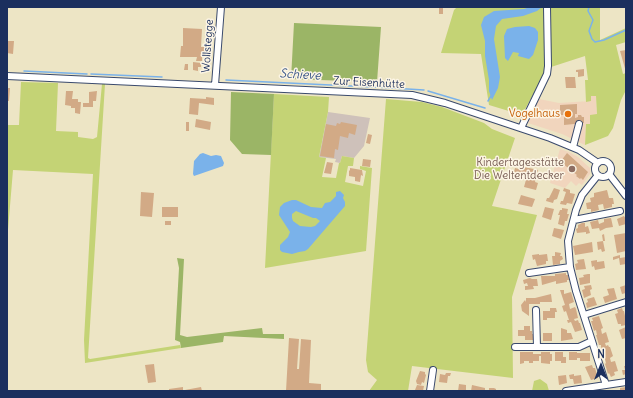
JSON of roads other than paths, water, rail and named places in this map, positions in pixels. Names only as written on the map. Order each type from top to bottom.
[{"type":"street","name":"Wollstegge","points":[[215,86],[221,7]]},
{"type":"street","points":[[521,128],[547,74],[547,7]]},
{"type":"street","name":"Zur Eisenhütte","points":[[7,76],[412,96],[445,103],[521,128],[573,147],[598,163],[604,161],[609,163],[611,169],[609,174],[626,196]]},
{"type":"street","points":[[573,147],[579,124]]},
{"type":"street","points":[[598,163],[595,169],[598,175],[604,177],[609,174]]},
{"type":"street","points":[[598,175],[582,195],[568,241],[570,267],[606,385]]},
{"type":"street","points":[[574,220],[620,211]]},
{"type":"street","points":[[528,273],[570,267]]},
{"type":"street","points":[[584,315],[626,302]]},
{"type":"street","points":[[536,310],[536,347]]},
{"type":"street","points":[[515,347],[579,347],[592,341]]},
{"type":"street","points":[[430,391],[433,370]]},
{"type":"street","points":[[566,391],[626,382]]},
{"type":"water","points":[[530,7],[542,7],[537,11],[523,16],[502,19],[496,26],[494,39],[500,77],[498,88],[492,100],[489,91],[485,41],[481,25],[484,17],[494,11],[524,9]]},
{"type":"water","points":[[529,26],[535,28],[538,32],[538,40],[533,55],[529,59],[518,56],[519,53],[513,52],[508,61],[505,58],[504,36],[507,29]]},
{"type":"water","points":[[203,153],[211,156],[221,156],[224,163],[223,166],[194,176],[194,161],[200,154]]},
{"type":"water","points":[[340,191],[344,195],[343,198],[345,206],[308,249],[292,254],[282,252],[280,250],[280,245],[288,237],[290,232],[279,215],[280,207],[284,203],[296,200],[311,207],[322,208],[325,203],[330,202],[336,196],[336,192]],"holes":[[[296,211],[320,221],[315,226],[300,226],[293,221],[292,214]]]},
{"type":"waterway","name":"Schieve","points":[[589,7],[588,11],[593,20],[589,31],[595,42],[604,40],[626,30]]},
{"type":"waterway","name":"Schieve","points":[[24,71],[87,74]]},
{"type":"waterway","name":"Schieve","points":[[91,74],[162,77]]},
{"type":"waterway","name":"Schieve","points":[[226,80],[372,87]]},
{"type":"waterway","name":"Schieve","points":[[375,87],[424,90]]},
{"type":"waterway","name":"Schieve","points":[[428,91],[485,108]]},
{"type":"waterway","name":"Schieve","points":[[488,101],[491,96]]},
{"type":"place","name":"Vogelhaus","points":[[568,114]]},
{"type":"place","name":"Kindertagesstätte Die Weltentdecker","points":[[572,169]]}]
